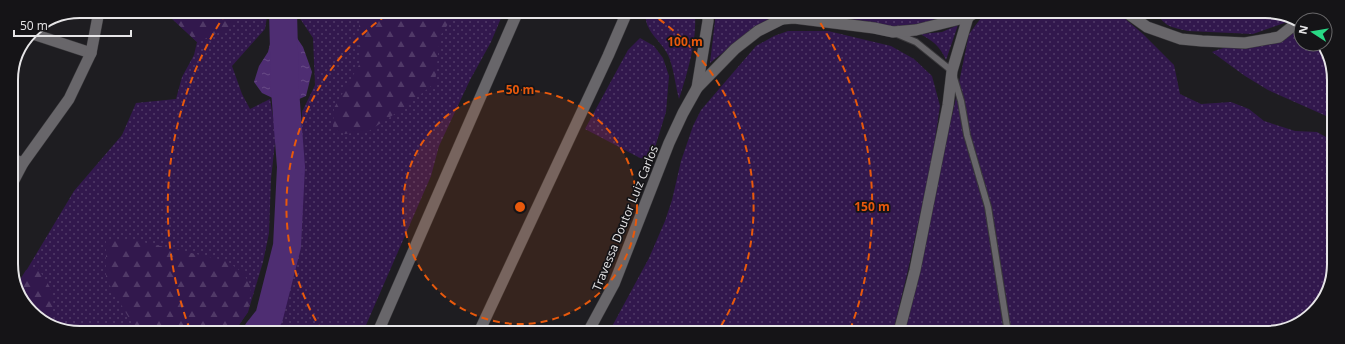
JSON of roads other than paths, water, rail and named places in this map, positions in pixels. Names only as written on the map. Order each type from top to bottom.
[{"type":"street","points":[[18,173],[23,163],[69,98],[91,53],[98,18]]},
{"type":"street","points":[[381,326],[515,18]]},
{"type":"street","points":[[482,326],[625,18]]},
{"type":"street","points":[[697,88],[708,18]]},
{"type":"street","points":[[697,88],[735,49],[758,31],[782,19],[794,18],[874,28],[893,32],[916,30],[958,18]]},
{"type":"street","points":[[901,326],[915,270],[948,106],[952,71],[971,18]]},
{"type":"street","points":[[1134,18],[1147,27],[1181,39],[1202,41],[1245,43],[1279,37],[1293,26]]},
{"type":"street","points":[[37,35],[91,53]]},
{"type":"street","name":"Travessa Doutor Luiz Carlos","points":[[591,326],[614,284],[669,143],[697,88]]},
{"type":"street","points":[[18,161],[23,163]]},
{"type":"lane","points":[[893,32],[916,42],[952,71],[961,101],[967,134],[988,207],[1007,326]]},
{"type":"water","points":[[291,29],[303,47],[312,72],[306,96],[297,100],[279,101],[262,93],[254,82],[259,66],[268,52],[273,32]]},
{"type":"waterway","points":[[262,326],[269,317],[287,246],[291,167],[285,90],[283,18]]}]
